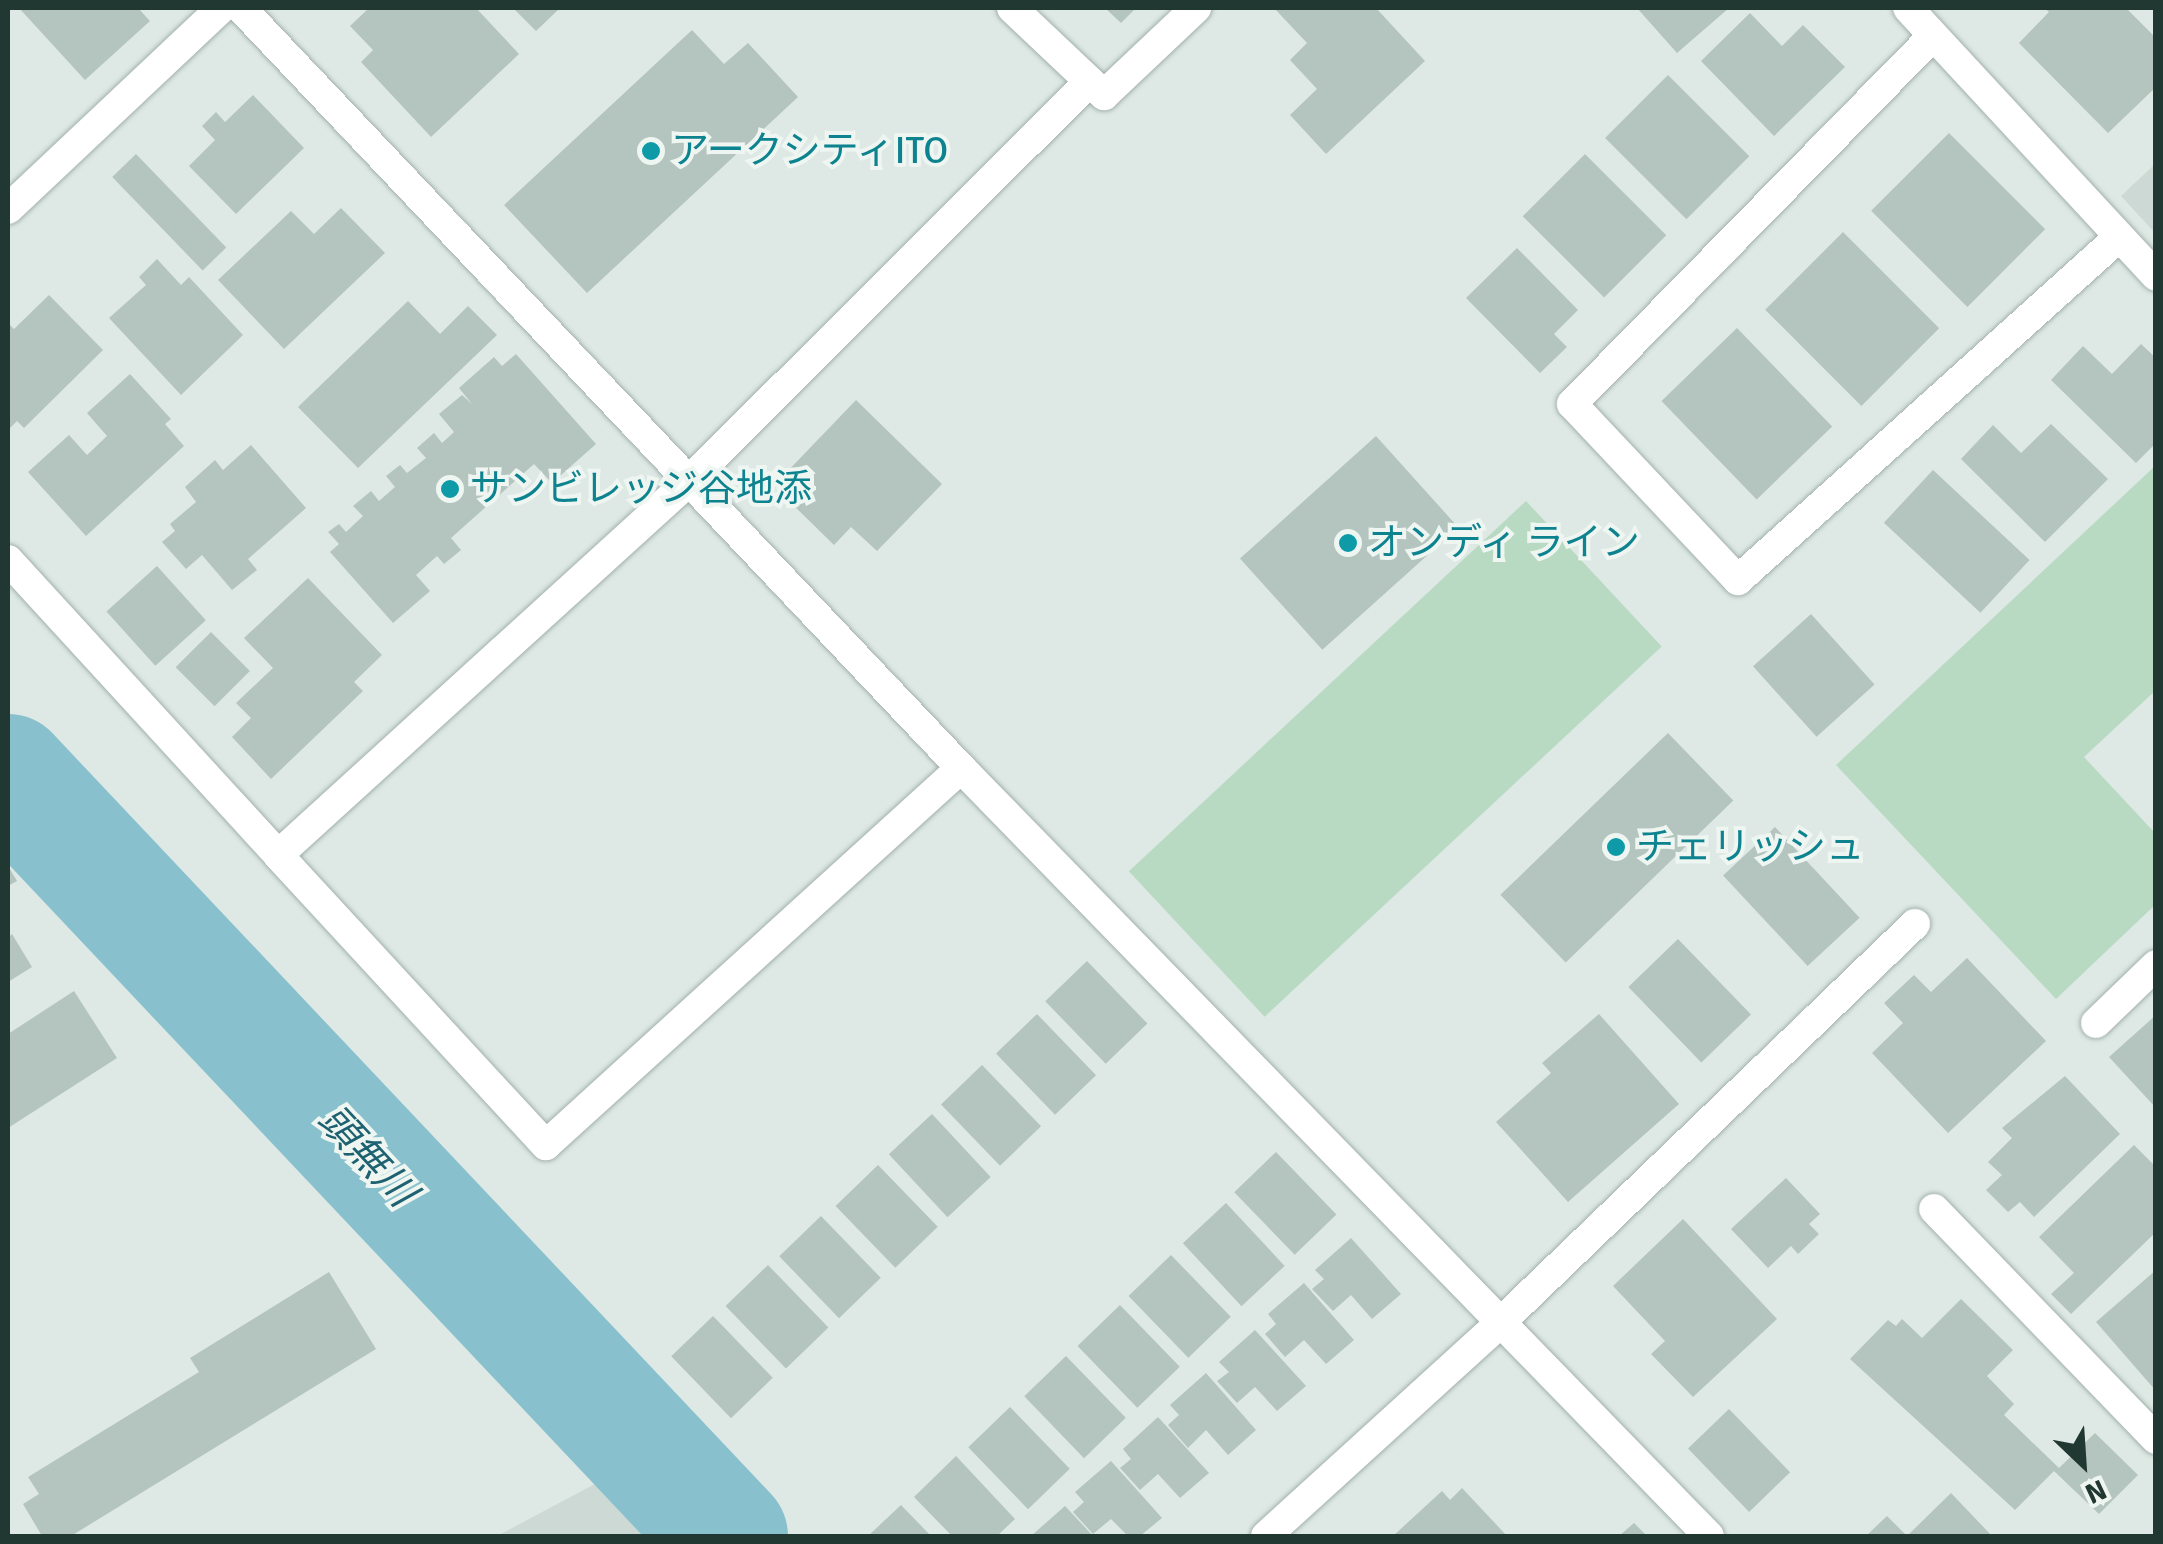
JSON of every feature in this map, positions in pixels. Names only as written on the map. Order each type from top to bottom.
[{"type":"street","points":[[8,209],[221,8]]},
{"type":"street","points":[[241,8],[961,768],[1710,1536]]},
{"type":"street","points":[[1012,8],[1104,95],[1196,8]]},
{"type":"street","points":[[1908,8],[2156,276]]},
{"type":"street","points":[[1932,37],[1572,404],[1738,580],[2118,237]]},
{"type":"street","points":[[278,855],[689,481],[1090,81]]},
{"type":"street","points":[[8,560],[546,1145],[961,768]]},
{"type":"street","points":[[1266,1536],[1502,1321],[1915,924]]},
{"type":"street","points":[[2096,1023],[2156,966]]},
{"type":"street","points":[[1934,1209],[2156,1440]]},
{"type":"shaded area","points":[[2155,164],[2155,233],[2121,196]]},
{"type":"shaded area","points":[[625,1468],[692,1536],[497,1536]]},
{"type":"green space","points":[[2155,466],[2155,691],[2084,757],[2155,833],[2155,905],[2056,999],[1836,765]]},
{"type":"green space","points":[[1526,501],[1662,647],[1265,1017],[1129,871]]},
{"type":"building","points":[[19,8],[138,8],[150,21],[85,80]]},
{"type":"building","points":[[369,8],[476,8],[519,54],[431,137],[361,62],[373,50],[350,26]]},
{"type":"building","points":[[513,8],[560,8],[536,31]]},
{"type":"building","points":[[1105,8],[1136,8],[1121,23]]},
{"type":"building","points":[[1274,8],[1376,8],[1425,61],[1326,154],[1290,115],[1317,89],[1290,60],[1307,43]]},
{"type":"building","points":[[1637,8],[1729,8],[1677,53]]},
{"type":"building","points":[[2044,8],[2126,8],[2156,38],[2156,87],[2108,133],[2019,43],[2049,12]]},
{"type":"building","points":[[1750,13],[1782,46],[1803,25],[1845,67],[1774,136],[1701,61]]},
{"type":"building","name":"アークシティITO","points":[[692,30],[724,64],[748,43],[798,97],[587,293],[504,205]]},
{"type":"building","points":[[1668,75],[1749,156],[1686,219],[1605,138]]},
{"type":"building","points":[[253,95],[304,148],[236,214],[189,166],[215,140],[202,126],[216,112],[225,122]]},
{"type":"building","points":[[1949,133],[2045,229],[1967,307],[1871,211]]},
{"type":"building","points":[[136,154],[226,248],[203,270],[112,177]]},
{"type":"building","points":[[1585,154],[1666,235],[1604,298],[1523,216]]},
{"type":"building","points":[[341,208],[385,253],[284,349],[218,280],[291,211],[314,234]]},
{"type":"building","points":[[1843,232],[1939,328],[1861,406],[1765,310]]},
{"type":"building","points":[[1517,248],[1578,310],[1554,334],[1567,347],[1540,373],[1466,298]]},
{"type":"building","points":[[157,259],[181,285],[189,277],[243,335],[181,395],[109,318],[146,285],[139,277]]},
{"type":"building","points":[[49,295],[103,350],[24,428],[17,421],[8,430],[8,323],[14,329]]},
{"type":"building","points":[[408,301],[440,334],[468,306],[497,335],[358,468],[298,407]]},
{"type":"building","points":[[1737,328],[1832,427],[1757,499],[1661,401]]},
{"type":"building","points":[[2141,344],[2156,358],[2156,443],[2136,463],[2051,380],[2083,346],[2112,374]]},
{"type":"building","name":"サンビレッジ谷地添","points":[[516,354],[596,444],[552,483],[534,464],[451,538],[461,550],[444,564],[437,556],[416,575],[430,591],[393,623],[330,552],[339,544],[328,532],[339,524],[346,532],[363,516],[353,506],[371,491],[379,501],[395,487],[386,476],[400,465],[407,473],[426,458],[417,448],[434,433],[442,443],[454,432],[439,414],[462,395],[472,404],[459,388],[494,357],[502,366]]},
{"type":"building","points":[[130,374],[171,419],[165,424],[184,446],[86,536],[28,472],[69,435],[87,455],[107,436],[87,413]]},
{"type":"building","points":[[856,400],[942,484],[877,551],[851,527],[834,545],[786,498],[795,489],[783,476]]},
{"type":"building","points":[[2051,424],[2108,479],[2045,542],[1961,459],[1993,425],[2021,453]]},
{"type":"building","name":"オンディ ライン","points":[[1376,436],[1458,527],[1322,650],[1240,558]]},
{"type":"building","points":[[251,445],[306,508],[248,559],[257,570],[232,590],[202,555],[186,569],[162,542],[175,531],[170,524],[196,502],[185,487],[215,460],[223,470]]},
{"type":"building","points":[[1933,470],[2030,560],[1980,613],[1884,523]]},
{"type":"building","points":[[157,566],[206,620],[155,666],[106,612]]},
{"type":"building","points":[[308,578],[382,655],[354,682],[363,691],[271,779],[232,737],[251,718],[236,703],[273,668],[244,638]]},
{"type":"building","points":[[1811,614],[1875,685],[1817,737],[1753,666]]},
{"type":"building","points":[[211,632],[250,671],[215,706],[176,667]]},
{"type":"building","name":"チェリッシュ","points":[[1668,733],[1733,801],[1566,962],[1500,895]]},
{"type":"building","points":[[1775,827],[1860,918],[1808,966],[1723,875]]},
{"type":"building","points":[[8,866],[17,881],[8,886]]},
{"type":"building","points":[[12,934],[32,967],[8,982],[8,938]]},
{"type":"building","points":[[1678,939],[1751,1015],[1701,1062],[1628,987]]},
{"type":"building","points":[[1967,958],[2046,1041],[1948,1133],[1872,1053],[1903,1023],[1884,1003],[1914,975],[1931,992]]},
{"type":"building","points":[[1087,961],[1147,1024],[1106,1064],[1045,1001]]},
{"type":"building","points":[[74,991],[117,1058],[8,1128],[8,1034]]},
{"type":"building","points":[[1037,1014],[1096,1075],[1055,1115],[996,1054]]},
{"type":"building","points":[[1599,1014],[1679,1104],[1568,1202],[1496,1122],[1551,1073],[1542,1063]]},
{"type":"building","points":[[2156,1015],[2156,1108],[2109,1057]]},
{"type":"building","points":[[982,1065],[1041,1126],[1000,1166],[941,1105]]},
{"type":"building","points":[[2065,1076],[2120,1134],[2034,1217],[2020,1202],[2008,1212],[1986,1190],[2002,1175],[1988,1162],[2012,1138],[2002,1128]]},
{"type":"building","points":[[932,1114],[991,1177],[948,1217],[889,1154]]},
{"type":"building","points":[[2134,1145],[2156,1167],[2156,1232],[2071,1314],[2051,1294],[2074,1273],[2039,1237]]},
{"type":"building","points":[[1276,1152],[1336,1215],[1295,1255],[1234,1192]]},
{"type":"building","points":[[878,1165],[938,1227],[895,1268],[836,1206]]},
{"type":"building","points":[[1786,1178],[1820,1214],[1809,1224],[1819,1234],[1798,1254],[1791,1246],[1768,1268],[1731,1229]]},
{"type":"building","points":[[1226,1203],[1285,1266],[1242,1306],[1183,1243]]},
{"type":"building","points":[[821,1216],[881,1278],[839,1318],[779,1256]]},
{"type":"building","points":[[1683,1219],[1777,1319],[1693,1397],[1651,1354],[1665,1341],[1613,1286]]},
{"type":"building","points":[[1351,1238],[1401,1294],[1372,1319],[1351,1295],[1333,1311],[1312,1289],[1324,1279],[1315,1270]]},
{"type":"building","points":[[1171,1255],[1231,1317],[1188,1358],[1129,1296]]},
{"type":"building","points":[[768,1265],[828,1328],[786,1369],[726,1306]]},
{"type":"building","points":[[2156,1270],[2156,1391],[2096,1322]]},
{"type":"building","points":[[329,1272],[376,1349],[71,1536],[42,1536],[23,1504],[39,1494],[28,1477],[199,1372],[190,1358]]},
{"type":"building","points":[[1304,1283],[1354,1340],[1326,1364],[1304,1340],[1285,1357],[1265,1334],[1276,1324],[1268,1314]]},
{"type":"building","points":[[1961,1299],[2013,1350],[1987,1376],[2014,1404],[2004,1415],[2059,1468],[2095,1433],[2138,1475],[2099,1514],[2054,1471],[2015,1510],[1850,1359],[1888,1320],[1896,1326],[1902,1319],[1922,1338]]},
{"type":"building","points":[[1120,1305],[1180,1367],[1137,1408],[1078,1346]]},
{"type":"building","points":[[713,1316],[773,1378],[731,1418],[671,1356]]},
{"type":"building","points":[[1255,1330],[1306,1386],[1277,1411],[1255,1387],[1237,1403],[1217,1381],[1229,1372],[1219,1362]]},
{"type":"building","points":[[1066,1356],[1126,1418],[1084,1458],[1024,1396]]},
{"type":"building","points":[[1206,1373],[1256,1430],[1228,1455],[1206,1430],[1188,1448],[1168,1425],[1179,1415],[1170,1405]]},
{"type":"building","points":[[1010,1407],[1070,1469],[1028,1509],[968,1447]]},
{"type":"building","points":[[1729,1409],[1790,1472],[1749,1512],[1688,1449]]},
{"type":"building","points":[[1158,1417],[1209,1473],[1180,1498],[1158,1474],[1140,1490],[1120,1468],[1131,1459],[1123,1449]]},
{"type":"building","points":[[956,1456],[1015,1519],[997,1536],[952,1536],[914,1497]]},
{"type":"building","points":[[1111,1461],[1162,1518],[1140,1536],[1128,1536],[1111,1519],[1093,1534],[1073,1512],[1084,1502],[1075,1492]]},
{"type":"building","points":[[1462,1488],[1507,1536],[1393,1536],[1442,1491],[1450,1500]]},
{"type":"building","points":[[1951,1493],[1992,1536],[1907,1536]]},
{"type":"building","points":[[901,1505],[931,1536],[868,1536]]},
{"type":"building","points":[[1065,1506],[1093,1536],[1031,1536]]},
{"type":"building","points":[[1887,1516],[1907,1536],[1866,1536]]},
{"type":"building","points":[[1634,1523],[1647,1536],[1619,1536]]},
{"type":"waterway","name":"頭無川","points":[[8,775],[727,1536]]},
{"type":"place","name":"アークシティITO","points":[[651,151]]},
{"type":"place","name":"サンビレッジ谷地添","points":[[450,489]]},
{"type":"place","name":"オンディ ライン","points":[[1348,543]]},
{"type":"place","name":"チェリッシュ","points":[[1616,847]]}]
